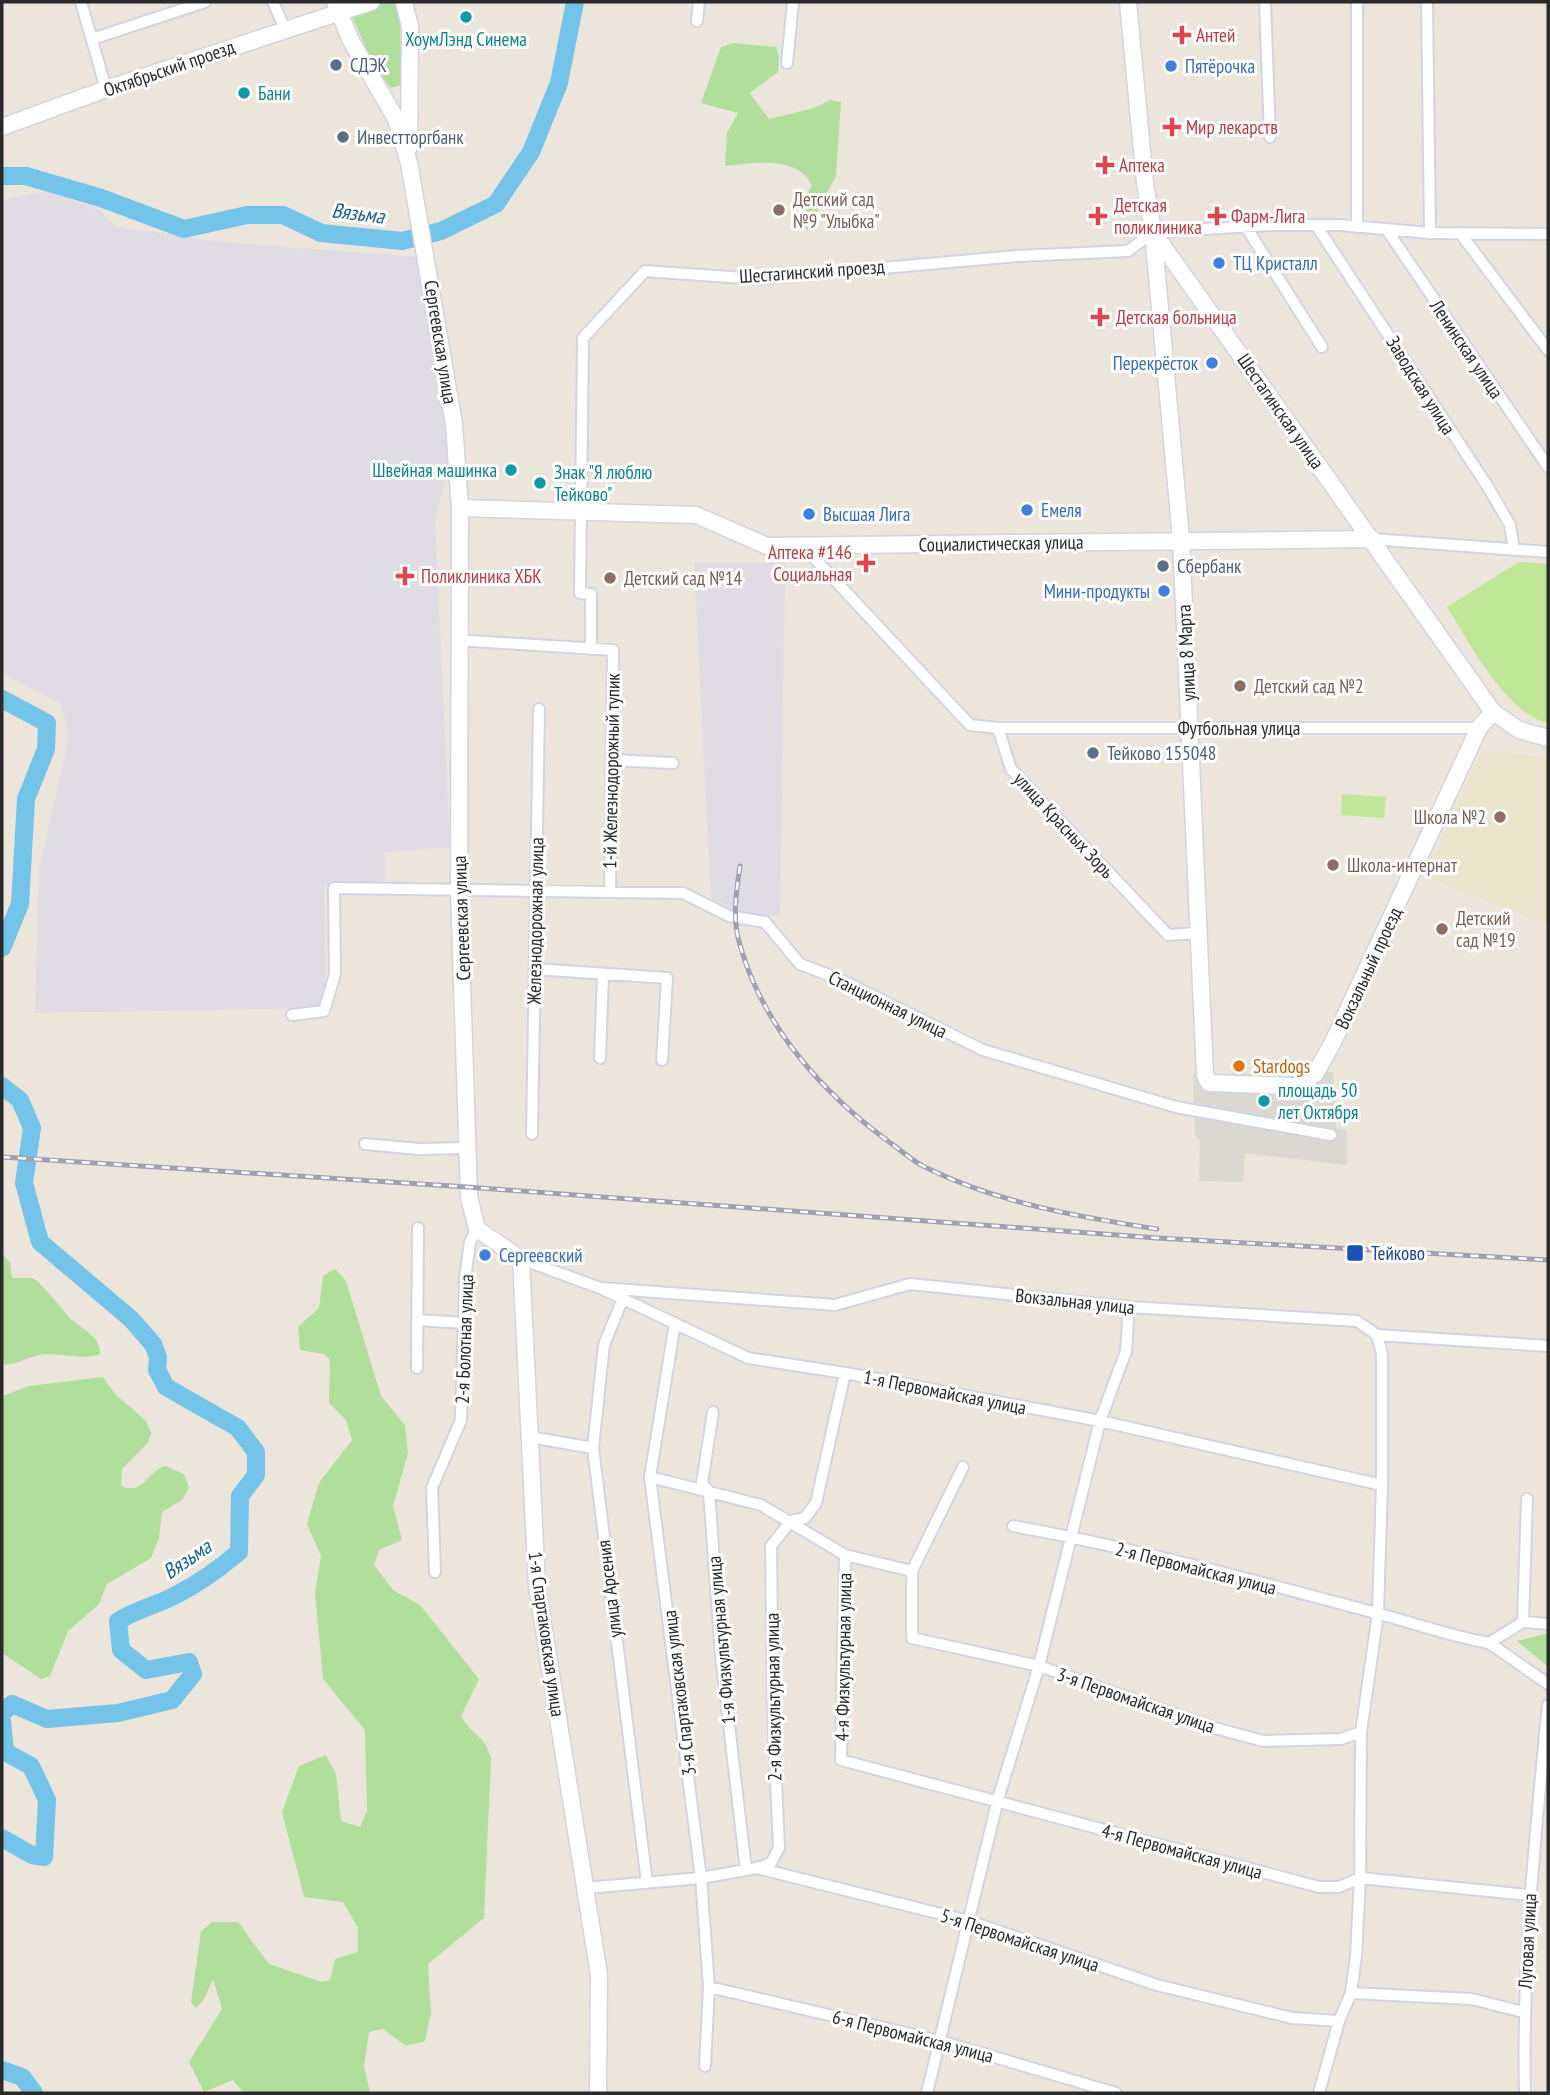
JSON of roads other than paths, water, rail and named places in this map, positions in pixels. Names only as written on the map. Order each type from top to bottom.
[{"type":"street","points":[[81,2],[106,89]]},
{"type":"street","points":[[92,39],[205,2]]},
{"type":"street","points":[[273,2],[285,29]]},
{"type":"street","name":"Октябрьский проезд","points":[[2,127],[285,29],[336,6],[371,2]]},
{"type":"street","points":[[697,21],[699,2]]},
{"type":"street","points":[[787,63],[793,2]]},
{"type":"street","name":"Шестагинская улица","points":[[1128,2],[1145,183],[1153,232],[1493,712]]},
{"type":"street","points":[[1265,2],[1270,137]]},
{"type":"street","points":[[1357,2],[1357,227]]},
{"type":"street","points":[[1427,2],[1430,233]]},
{"type":"street","points":[[403,4],[410,27],[409,163]]},
{"type":"street","points":[[336,6],[352,43],[388,103],[409,163]]},
{"type":"street","points":[[388,103],[401,102],[411,95]]},
{"type":"street","name":"Сергеевская улица","points":[[409,163],[454,424],[460,508],[457,640],[459,890],[469,1147],[468,1197],[477,1229]]},
{"type":"street","points":[[1153,232],[1316,225],[1430,233],[1548,234]]},
{"type":"street","name":"Заводская улица","points":[[1316,225],[1488,487],[1510,525],[1514,550]]},
{"type":"street","points":[[1245,227],[1322,347]]},
{"type":"street","name":"Ленинская улица","points":[[1387,230],[1548,467]]},
{"type":"street","name":"Шестагинский проезд","points":[[579,512],[583,338],[645,271],[758,279],[1018,256],[1128,251],[1153,232]]},
{"type":"street","name":"улица 8 Марта","points":[[1153,232],[1181,539],[1205,1076]]},
{"type":"street","points":[[1460,233],[1548,350]]},
{"type":"street","name":"Социалистическая улица","points":[[460,508],[696,515],[767,546],[1181,539],[1371,539],[1548,552]]},
{"type":"street","points":[[457,640],[591,649],[591,594],[580,593],[579,512]]},
{"type":"street","points":[[803,546],[970,724],[998,728]]},
{"type":"street","name":"1-й Железнодорожный тупик","points":[[591,649],[613,650],[610,891]]},
{"type":"street","name":"Железнодорожная улица","points":[[532,1134],[539,709]]},
{"type":"street","points":[[1493,712],[1519,730],[1548,738]]},
{"type":"street","name":"Вокзальный проезд","points":[[1205,1076],[1214,1084],[1295,1086],[1315,1074],[1332,1044],[1479,728],[1493,712]]},
{"type":"street","name":"Футбольная улица","points":[[998,728],[1479,728]]},
{"type":"street","name":"улица Красных Зорь","points":[[998,728],[1011,769],[1168,935],[1198,933]]},
{"type":"street","points":[[612,760],[673,762]]},
{"type":"street","name":"Станционная улица","points":[[292,1015],[324,1011],[335,974],[334,888],[683,893],[729,916],[765,922],[800,964],[839,979],[983,1050],[1176,1107],[1331,1135]]},
{"type":"street","points":[[534,970],[667,978],[662,1060]]},
{"type":"street","points":[[600,1058],[603,975]]},
{"type":"street","points":[[365,1144],[419,1149],[469,1147]]},
{"type":"street","points":[[416,1368],[418,1227]]},
{"type":"street","points":[[477,1229],[521,1259]]},
{"type":"street","name":"2-я Болотная улица","points":[[435,1572],[432,1488],[461,1420],[465,1278],[471,1242],[477,1229]]},
{"type":"street","name":"1-я Первомайская улица","points":[[521,1259],[623,1298],[748,1358],[845,1373],[1100,1421],[1382,1485]]},
{"type":"street","name":"1-я Спартаковская улица","points":[[521,1259],[537,1586],[599,1975],[598,2093]]},
{"type":"street","name":"Вокзальная улица","points":[[600,1288],[835,1305],[910,1284],[1129,1307],[1357,1321],[1377,1335],[1548,1346]]},
{"type":"street","name":"улица Арсения","points":[[623,1298],[604,1345],[593,1448],[647,1883]]},
{"type":"street","points":[[927,2093],[998,1800],[1039,1666],[1100,1421],[1126,1351],[1129,1307]]},
{"type":"street","points":[[417,1320],[464,1323]]},
{"type":"street","name":"3-я Спартаковская улица","points":[[675,1322],[650,1478],[701,1878],[709,1987],[705,2066]]},
{"type":"street","points":[[1319,2093],[1339,2021],[1352,1993],[1360,1878],[1361,1732],[1378,1613],[1382,1354],[1377,1335]]},
{"type":"street","name":"2-я Физкультурная улица","points":[[752,1869],[771,1863],[779,1848],[776,1818],[771,1546],[791,1521],[805,1518],[816,1503],[845,1373]]},
{"type":"street","name":"1-я Физкультурная улица","points":[[713,1412],[702,1483],[709,1492],[721,1656],[752,1869]]},
{"type":"street","points":[[530,1437],[593,1448]]},
{"type":"street","points":[[650,1478],[761,1505],[845,1555],[912,1572],[964,1467]]},
{"type":"street","points":[[1523,1622],[1527,1499]]},
{"type":"street","name":"2-я Первомайская улица","points":[[1013,1525],[1071,1536],[1378,1613],[1448,1635],[1489,1643]]},
{"type":"street","name":"4-я Физкультурная улица","points":[[841,1760],[845,1555]]},
{"type":"street","name":"3-я Первомайская улица","points":[[912,1572],[912,1638],[1039,1666],[1215,1728],[1263,1741],[1340,1738],[1361,1732]]},
{"type":"street","points":[[1548,1625],[1523,1622],[1489,1643],[1548,1684]]},
{"type":"street","name":"Луговая улица","points":[[1525,2093],[1523,2012],[1529,1895],[1548,1705]]},
{"type":"street","name":"4-я Первомайская улица","points":[[841,1760],[998,1800],[1201,1858],[1319,1887],[1339,1887],[1360,1878],[1529,1895]]},
{"type":"street","name":"5-я Первомайская улица","points":[[586,1888],[701,1878],[752,1869],[969,1922],[1157,1985],[1292,2018],[1339,2021]]},
{"type":"street","name":"6-я Первомайская улица","points":[[709,1987],[940,2041],[1116,2093]]},
{"type":"street","points":[[1352,1993],[1472,1999],[1523,2012]]},
{"type":"waterway","name":"Вязьма","points":[[2,176],[26,176],[101,198],[184,229],[247,215],[283,215],[321,233],[402,241],[441,231],[496,204],[531,152],[559,83],[575,2]]},
{"type":"waterway","name":"Вязьма","points":[[2,699],[47,723],[46,749],[26,799],[20,904],[2,948]]},
{"type":"waterway","name":"Вязьма","points":[[2,1086],[20,1100],[32,1128],[24,1183],[40,1242],[131,1319],[153,1344],[158,1357],[157,1370],[166,1387],[238,1428],[256,1452],[256,1475],[240,1496],[239,1552],[183,1591],[118,1621],[121,1650],[146,1670],[189,1662],[193,1674],[172,1700],[118,1713],[47,1719],[12,1704],[2,1713]]},
{"type":"waterway","name":"Вязьма","points":[[2,1721],[5,1752],[31,1766],[47,1800],[44,1857],[32,1855],[2,1838]]},
{"type":"waterway","name":"Вязьма","points":[[2,2070],[22,2077],[34,2093]]},
{"type":"railway","points":[[740,866],[736,925],[750,975],[764,1004],[799,1057],[820,1081],[867,1125],[922,1166],[982,1191],[1069,1214],[1157,1229]]},
{"type":"railway","points":[[2,1157],[467,1187],[1157,1238],[1548,1260]]},
{"type":"place","name":"ХоумЛэнд Синема","points":[[466,17]]},
{"type":"place","name":"Антей","points":[[1182,35]]},
{"type":"place","name":"СДЭК","points":[[336,65]]},
{"type":"place","name":"Пятёрочка","points":[[1171,66]]},
{"type":"place","name":"Бани","points":[[244,93]]},
{"type":"place","name":"Мир лекарств","points":[[1172,127]]},
{"type":"place","name":"Инвестторгбанк","points":[[343,137]]},
{"type":"place","name":"Аптека","points":[[1105,165]]},
{"type":"place","name":"Детский сад №9 \"Улыбка\"","points":[[779,210]]},
{"type":"place","name":"Детская поликлиника","points":[[1098,216]]},
{"type":"place","name":"Фарм-Лига","points":[[1217,216]]},
{"type":"place","name":"ТЦ Кристалл","points":[[1219,263]]},
{"type":"place","name":"Детская больница","points":[[1100,317]]},
{"type":"place","name":"Перекрёсток","points":[[1212,363]]},
{"type":"place","name":"Швейная машинка","points":[[511,470]]},
{"type":"place","name":"Знак \"Я люблю Тейково\"","points":[[540,483]]},
{"type":"place","name":"Емеля","points":[[1027,510]]},
{"type":"place","name":"Высшая Лига","points":[[809,514]]},
{"type":"place","name":"Аптека #146 Социальная","points":[[866,563]]},
{"type":"place","name":"Сбербанк","points":[[1163,566]]},
{"type":"place","name":"Поликлиника ХБК","points":[[405,576]]},
{"type":"place","name":"Детский сад №14","points":[[610,578]]},
{"type":"place","name":"Мини-продукты","points":[[1164,591]]},
{"type":"place","name":"Детский сад №2","points":[[1240,686]]},
{"type":"place","name":"Тейково 155048","points":[[1093,753]]},
{"type":"place","name":"Школа №2","points":[[1500,817]]},
{"type":"place","name":"Школа-интернат","points":[[1333,865]]},
{"type":"place","name":"Детский сад №19","points":[[1442,929]]},
{"type":"place","name":"Stardogs","points":[[1239,1066]]},
{"type":"place","name":"площадь 50 лет Октября","points":[[1264,1101]]},
{"type":"place","name":"Тейково","points":[[1355,1253]]},
{"type":"place","name":"Сергеевский","points":[[485,1255]]}]
